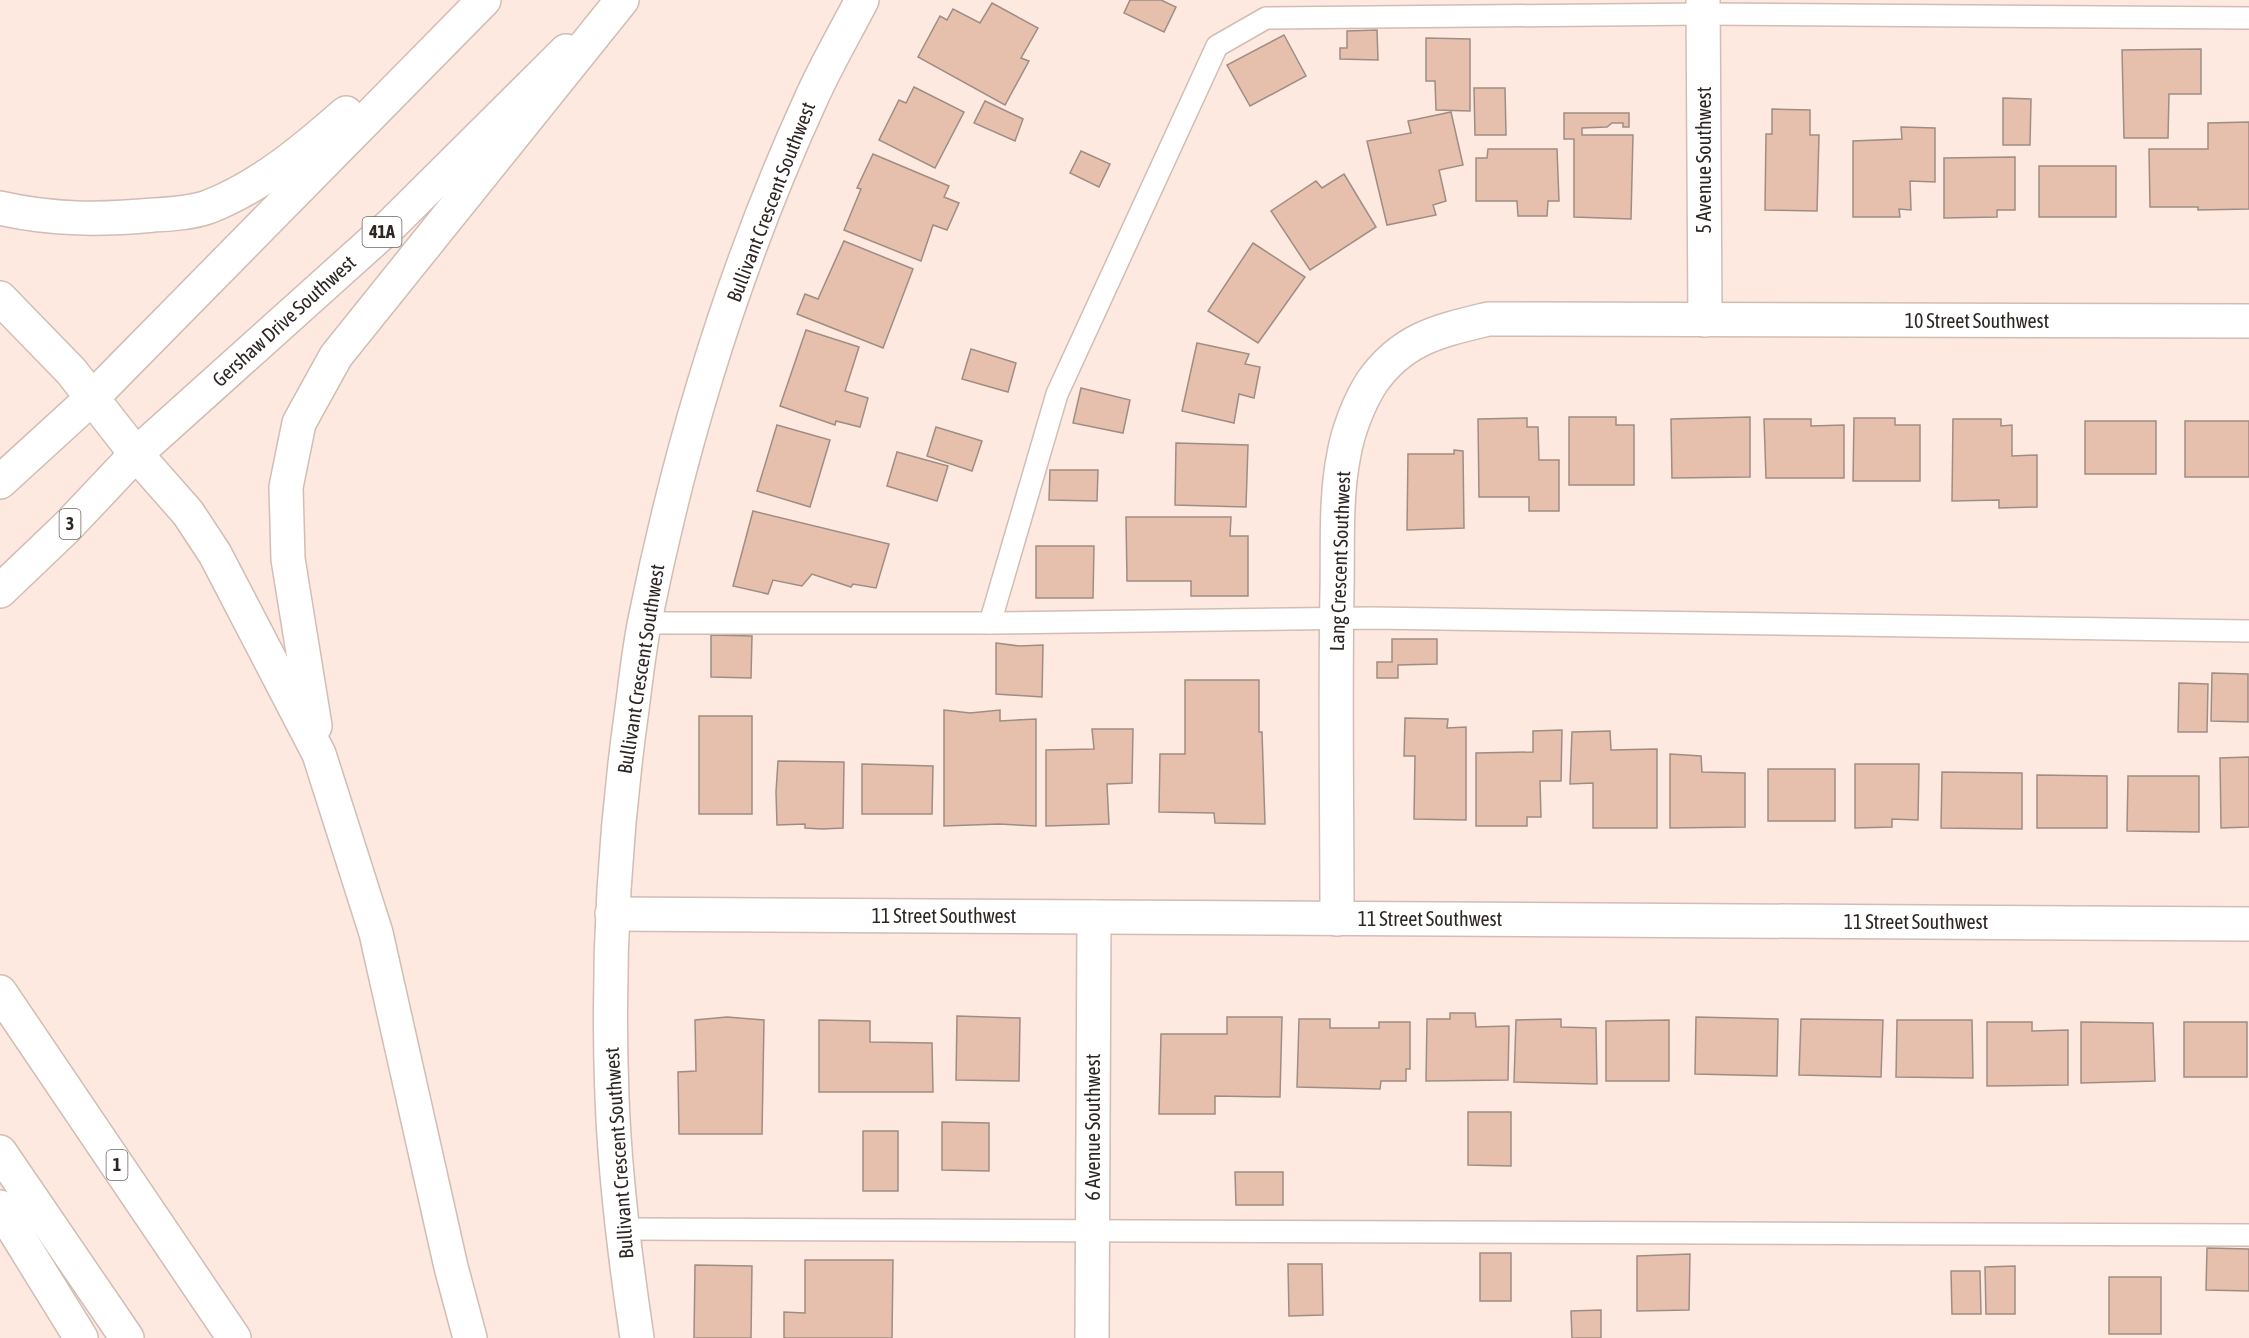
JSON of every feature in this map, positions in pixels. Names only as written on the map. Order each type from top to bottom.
[{"type":"main road","points":[[0,208],[54,218],[87,220],[175,213],[206,208],[244,190],[305,149],[477,0]]},
{"type":"main road","points":[[0,482],[93,397],[484,0]]},
{"type":"main road","points":[[470,1338],[450,1267],[376,933],[319,754],[288,560],[286,487],[299,423],[336,356],[620,0]]},
{"type":"main road","name":"Gershaw Drive Southwest","points":[[0,591],[68,526],[136,454],[392,224],[620,0]]},
{"type":"main road","name":"Bullivant Crescent Southwest","points":[[637,1338],[621,1228],[612,1096],[612,914],[622,776],[644,623],[677,478],[716,346],[753,239],[811,98],[862,0]]},
{"type":"main road","name":"5 Avenue Southwest","points":[[1703,7],[1705,320]]},
{"type":"main road","points":[[0,298],[71,371],[136,454],[188,513],[215,554],[319,754]]},
{"type":"main road","name":"Lang Crescent Southwest","points":[[1337,919],[1339,497],[1344,454],[1356,413],[1372,382],[1404,347],[1441,331],[1488,319],[1705,320]]},
{"type":"main road","name":"10 Street Southwest","points":[[1705,320],[2249,321]]},
{"type":"main road","name":"11 Street Southwest","points":[[612,914],[2249,924]]},
{"type":"main road","name":"6 Avenue Southwest","points":[[1092,1338],[1094,917]]},
{"type":"main road","name":"1","points":[[0,992],[234,1338]]},
{"type":"main road","points":[[0,1152],[127,1338]]},
{"type":"main road","points":[[0,1207],[81,1338]]},
{"type":"lane","points":[[990,623],[1057,394],[1217,46],[1266,18],[1703,7],[2249,18]]},
{"type":"lane","points":[[644,623],[990,623],[1371,618],[2249,631]]},
{"type":"lane","points":[[621,1228],[2249,1235]]},
{"type":"building","points":[[1130,0],[1161,0],[1176,7],[1164,32],[1124,13]]},
{"type":"building","points":[[992,3],[1038,28],[1021,58],[1029,61],[1005,105],[918,57],[940,16],[947,20],[953,9],[980,23]]},
{"type":"building","points":[[1377,30],[1378,60],[1340,59],[1340,48],[1347,48],[1347,31]]},
{"type":"building","points":[[1284,35],[1306,76],[1250,106],[1227,65]]},
{"type":"building","points":[[1426,38],[1470,39],[1470,111],[1436,110],[1435,81],[1426,81]]},
{"type":"building","points":[[2201,49],[2201,94],[2169,94],[2168,138],[2124,138],[2122,50]]},
{"type":"building","points":[[914,87],[964,112],[935,168],[879,140],[899,100],[906,103]]},
{"type":"building","points":[[1474,88],[1505,88],[1506,135],[1475,135]]},
{"type":"building","points":[[2003,98],[2031,99],[2030,145],[2003,145]]},
{"type":"building","points":[[985,101],[1023,119],[1015,141],[974,123]]},
{"type":"building","points":[[1772,109],[1810,110],[1810,135],[1819,135],[1817,211],[1765,210],[1766,134],[1772,134]]},
{"type":"building","points":[[1451,112],[1463,165],[1439,170],[1446,201],[1433,205],[1436,215],[1387,225],[1367,141],[1411,133],[1408,121]]},
{"type":"building","points":[[1564,113],[1629,113],[1629,127],[1623,127],[1623,123],[1612,123],[1607,127],[1582,128],[1582,135],[1633,135],[1631,219],[1574,217],[1574,139],[1564,139]]},
{"type":"building","points":[[2249,122],[2249,209],[2198,210],[2198,207],[2150,207],[2149,149],[2208,149],[2208,123]]},
{"type":"building","points":[[1901,127],[1935,128],[1935,182],[1910,181],[1911,210],[1899,209],[1900,217],[1853,217],[1853,141],[1902,139]]},
{"type":"building","points":[[1488,149],[1557,149],[1559,201],[1548,201],[1547,216],[1518,216],[1517,201],[1476,201],[1476,158],[1487,158]]},
{"type":"building","points":[[1081,151],[1110,164],[1099,187],[1070,173]]},
{"type":"building","points":[[873,154],[949,186],[944,197],[959,203],[947,230],[933,225],[921,261],[844,230],[861,189],[857,188]]},
{"type":"building","points":[[2015,157],[2015,210],[1997,210],[1997,217],[1944,218],[1944,158]]},
{"type":"building","points":[[2039,166],[2116,166],[2116,217],[2039,217]]},
{"type":"building","points":[[1344,174],[1376,227],[1310,270],[1271,211],[1316,181],[1322,188]]},
{"type":"building","points":[[844,241],[913,269],[883,348],[797,314],[805,294],[818,299]]},
{"type":"building","points":[[1253,243],[1305,277],[1258,343],[1208,311]]},
{"type":"building","points":[[806,330],[859,347],[845,391],[868,398],[860,427],[836,421],[835,425],[780,406]]},
{"type":"building","points":[[1197,343],[1249,354],[1245,364],[1260,367],[1254,398],[1239,394],[1234,423],[1182,411]]},
{"type":"building","points":[[971,349],[1016,363],[1008,392],[962,379]]},
{"type":"building","points":[[1081,388],[1130,400],[1123,433],[1073,423]]},
{"type":"building","points":[[1569,417],[1616,417],[1616,425],[1634,425],[1634,485],[1569,485]]},
{"type":"building","points":[[1750,417],[1750,477],[1672,478],[1671,419]]},
{"type":"building","points":[[1527,418],[1527,427],[1538,427],[1539,460],[1559,460],[1559,511],[1529,511],[1529,497],[1479,497],[1478,419]]},
{"type":"building","points":[[1854,418],[1895,418],[1895,425],[1920,425],[1920,481],[1853,481]]},
{"type":"building","points":[[1764,419],[1811,419],[1811,426],[1844,425],[1844,478],[1766,478]]},
{"type":"building","points":[[1953,419],[2001,419],[2001,426],[2012,425],[2012,456],[2037,455],[2037,507],[1999,508],[1999,500],[1952,501]]},
{"type":"building","points":[[2085,421],[2156,421],[2156,474],[2085,474]]},
{"type":"building","points":[[2185,421],[2249,421],[2249,477],[2185,477]]},
{"type":"building","points":[[777,425],[830,440],[810,507],[757,491]]},
{"type":"building","points":[[936,427],[982,441],[972,471],[927,456]]},
{"type":"building","points":[[1176,443],[1248,445],[1246,507],[1175,505]]},
{"type":"building","points":[[1454,450],[1463,451],[1464,528],[1407,530],[1408,454],[1454,454]]},
{"type":"building","points":[[897,452],[948,466],[937,501],[887,486]]},
{"type":"building","points":[[1050,470],[1098,470],[1097,501],[1049,500]]},
{"type":"building","points":[[753,511],[889,544],[876,588],[853,584],[851,587],[812,574],[802,586],[773,580],[768,594],[733,586]]},
{"type":"building","points":[[1126,517],[1231,517],[1230,536],[1248,536],[1248,596],[1191,596],[1191,581],[1127,581]]},
{"type":"building","points":[[1036,546],[1094,546],[1093,598],[1036,598]]},
{"type":"building","points":[[711,635],[752,636],[751,678],[711,677]]},
{"type":"building","points":[[1392,639],[1437,639],[1437,664],[1398,665],[1398,678],[1377,678],[1377,662],[1392,662]]},
{"type":"building","points":[[996,643],[1019,646],[1043,645],[1042,697],[996,694]]},
{"type":"building","points":[[2212,673],[2248,674],[2248,722],[2211,721]]},
{"type":"building","points":[[1185,680],[1259,680],[1259,732],[1262,732],[1265,824],[1215,823],[1214,813],[1159,812],[1160,754],[1185,754]]},
{"type":"building","points":[[2179,683],[2208,684],[2207,732],[2178,732]]},
{"type":"building","points":[[944,710],[970,713],[1000,710],[1000,721],[1036,719],[1036,826],[999,824],[944,826]]},
{"type":"building","points":[[699,716],[752,716],[752,814],[699,814]]},
{"type":"building","points":[[1405,718],[1448,719],[1447,728],[1466,727],[1466,820],[1414,819],[1415,756],[1404,756]]},
{"type":"building","points":[[1092,729],[1133,729],[1132,783],[1107,784],[1109,824],[1046,826],[1046,750],[1094,749]]},
{"type":"building","points":[[1562,730],[1561,781],[1540,781],[1541,817],[1527,817],[1527,826],[1476,826],[1476,753],[1533,752],[1533,731]]},
{"type":"building","points":[[1610,731],[1611,750],[1657,749],[1657,828],[1593,828],[1593,783],[1570,784],[1572,732]]},
{"type":"building","points":[[1670,754],[1701,756],[1702,772],[1745,773],[1745,827],[1670,828]]},
{"type":"building","points":[[2249,757],[2249,827],[2221,828],[2220,758]]},
{"type":"building","points":[[778,761],[844,762],[843,828],[805,828],[805,824],[777,825]]},
{"type":"building","points":[[862,764],[933,766],[932,814],[862,814]]},
{"type":"building","points":[[1855,764],[1919,764],[1918,820],[1892,819],[1892,827],[1855,828]]},
{"type":"building","points":[[1768,769],[1835,769],[1835,821],[1768,821]]},
{"type":"building","points":[[1942,772],[2022,773],[2022,829],[1941,828]]},
{"type":"building","points":[[2037,775],[2107,776],[2107,828],[2037,828]]},
{"type":"building","points":[[2128,776],[2199,776],[2199,832],[2127,831]]},
{"type":"building","points":[[1450,1013],[1475,1013],[1476,1027],[1509,1026],[1508,1080],[1426,1081],[1427,1019],[1450,1019]]},
{"type":"building","points":[[957,1016],[1020,1018],[1019,1081],[956,1080]]},
{"type":"building","points":[[727,1017],[764,1020],[762,1134],[679,1134],[678,1072],[696,1071],[695,1020]]},
{"type":"building","points":[[1227,1017],[1282,1017],[1280,1097],[1215,1096],[1215,1114],[1159,1114],[1161,1034],[1227,1034]]},
{"type":"building","points":[[1696,1017],[1778,1019],[1777,1076],[1695,1074]]},
{"type":"building","points":[[1299,1019],[1330,1019],[1330,1028],[1379,1028],[1379,1022],[1410,1022],[1410,1069],[1406,1069],[1406,1081],[1381,1081],[1380,1089],[1297,1087]]},
{"type":"building","points":[[1561,1019],[1561,1027],[1596,1028],[1597,1084],[1514,1082],[1516,1020]]},
{"type":"building","points":[[1801,1019],[1883,1020],[1881,1077],[1799,1075]]},
{"type":"building","points":[[819,1020],[870,1021],[870,1042],[932,1043],[933,1092],[819,1092]]},
{"type":"building","points":[[1669,1020],[1669,1081],[1606,1081],[1606,1021]]},
{"type":"building","points":[[1897,1020],[1972,1020],[1973,1078],[1896,1077]]},
{"type":"building","points":[[1987,1022],[2032,1022],[2032,1031],[2068,1030],[2068,1085],[1987,1086]]},
{"type":"building","points":[[2081,1022],[2153,1023],[2155,1081],[2081,1083]]},
{"type":"building","points":[[2184,1022],[2247,1022],[2247,1077],[2184,1077]]},
{"type":"building","points":[[1468,1112],[1511,1112],[1511,1166],[1468,1165]]},
{"type":"building","points":[[942,1122],[989,1123],[989,1171],[942,1170]]},
{"type":"building","points":[[863,1131],[898,1131],[898,1191],[863,1191]]},
{"type":"building","points":[[1235,1172],[1283,1172],[1283,1205],[1236,1205]]},
{"type":"building","points":[[2207,1248],[2249,1249],[2249,1291],[2206,1290]]},
{"type":"building","points":[[1480,1253],[1511,1253],[1511,1301],[1480,1301]]},
{"type":"building","points":[[1690,1254],[1689,1310],[1637,1311],[1637,1256]]},
{"type":"building","points":[[805,1260],[893,1260],[892,1338],[784,1338],[784,1312],[805,1313]]},
{"type":"building","points":[[1288,1264],[1322,1264],[1323,1315],[1289,1316]]},
{"type":"building","points":[[695,1265],[752,1266],[751,1338],[694,1338]]},
{"type":"building","points":[[2015,1266],[2015,1314],[1986,1314],[1985,1267]]},
{"type":"building","points":[[1951,1271],[1980,1271],[1981,1314],[1952,1314]]},
{"type":"building","points":[[2109,1277],[2161,1277],[2161,1334],[2109,1334]]},
{"type":"building","points":[[1601,1310],[1601,1338],[1572,1338],[1571,1311]]}]
